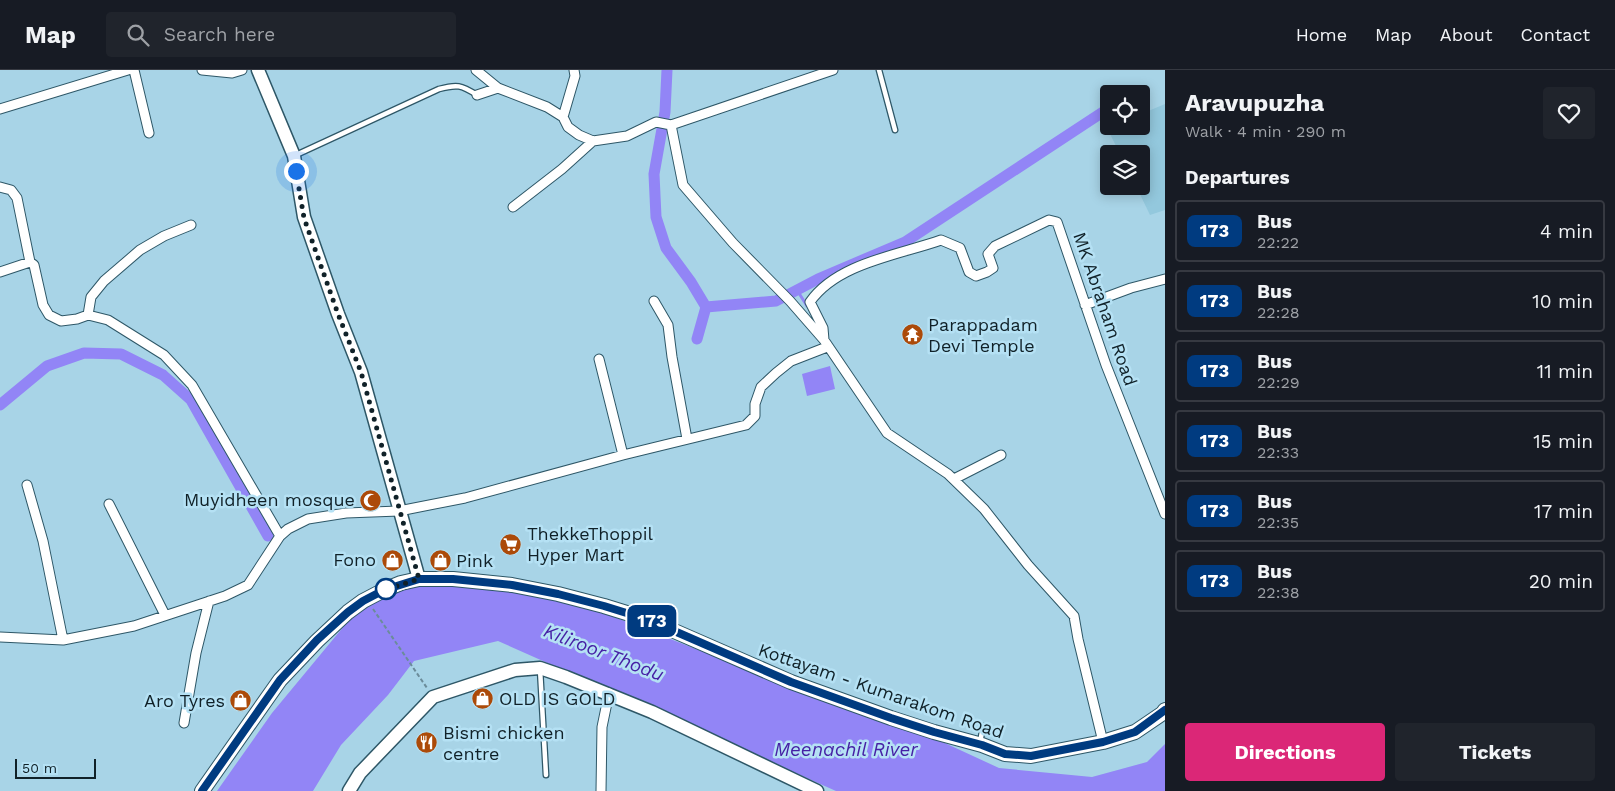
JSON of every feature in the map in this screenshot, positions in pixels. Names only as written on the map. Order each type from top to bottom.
[{"type":"main road","name":"Kottayam - Kumarakom Road","points":[[202,791],[280,680],[317,640],[363,601],[384,590],[419,579],[453,579],[512,585],[604,606],[649,620],[791,682],[934,732],[979,744],[1005,754],[1031,756],[1103,742],[1135,732],[1165,710]]},
{"type":"street","points":[[0,109],[128,70]]},
{"type":"street","points":[[134,70],[149,133]]},
{"type":"street","points":[[202,70],[232,73],[242,70]]},
{"type":"street","points":[[258,70],[294,156],[304,218],[361,372],[419,579]]},
{"type":"street","points":[[476,70],[498,88],[546,107],[563,117],[568,127],[593,141]]},
{"type":"street","points":[[563,117],[575,76],[574,70]]},
{"type":"street","points":[[513,207],[562,169],[593,141],[627,136],[656,122],[669,124],[833,70]]},
{"type":"street","points":[[477,95],[498,88]]},
{"type":"street","points":[[669,124],[682,185],[733,243],[790,301],[826,343],[886,433],[954,479],[984,509],[1028,565],[1074,616],[1103,742]]},
{"type":"street","points":[[0,187],[11,190],[17,198],[30,262],[34,265],[43,306],[49,315],[61,322],[88,315],[108,320],[164,355],[192,384],[280,536]]},
{"type":"street","name":"MK Abraham Road","points":[[826,343],[822,328],[810,302],[818,290],[857,266],[941,240],[960,248],[969,272],[976,276],[993,268],[988,254],[994,246],[1049,220],[1057,222],[1106,365],[1165,514]]},
{"type":"street","points":[[88,315],[91,296],[104,281],[140,250],[164,236],[191,225]]},
{"type":"street","points":[[0,272],[30,262]]},
{"type":"street","points":[[1085,305],[1131,288],[1165,279]]},
{"type":"street","points":[[654,301],[668,324],[687,439]]},
{"type":"street","points":[[0,638],[63,640],[134,626],[225,596],[248,585],[280,536],[288,529],[308,519],[346,513],[399,511],[465,498],[624,454],[746,425],[755,416],[761,387],[791,361],[826,343]]},
{"type":"street","points":[[599,358],[624,454]]},
{"type":"street","points":[[954,479],[1001,455]]},
{"type":"street","points":[[28,485],[43,541],[63,640]]},
{"type":"street","points":[[109,504],[165,615]]},
{"type":"street","points":[[184,723],[196,653],[209,601]]},
{"type":"street","points":[[349,791],[360,773],[434,697],[515,670],[540,668],[652,712],[817,791]]},
{"type":"street","points":[[601,791],[602,727],[609,694]]},
{"type":"lane","points":[[879,70],[895,130]]},
{"type":"lane","points":[[294,156],[439,89],[457,85],[463,86],[477,95]]},
{"type":"lane","points":[[540,668],[546,775]]},
{"type":"lane","points":[[979,744],[982,726]]},
{"type":"path","points":[[370,604],[429,691]]},
{"type":"shaded area","points":[[1165,104],[1165,210],[1150,215],[1140,195],[1150,195],[1150,145],[1116,145],[1110,135],[1150,135],[1150,110]]},
{"type":"water","points":[[830,366],[835,389],[807,396],[802,374]]},
{"type":"water","name":"Meenachil River","points":[[405,584],[448,584],[525,593],[594,609],[757,673],[921,732],[999,768],[1092,777],[1147,762],[1165,744],[1165,791],[836,791],[498,641],[414,661],[388,695],[341,745],[313,791],[217,791],[272,713],[359,608]]},
{"type":"waterway","points":[[667,70],[665,112],[654,174],[656,217],[666,248],[691,282],[706,307],[697,339]]},
{"type":"waterway","points":[[706,307],[776,301],[818,279],[905,242],[1100,114]]},
{"type":"waterway","points":[[797,290],[807,306]]},
{"type":"waterway","points":[[0,405],[47,366],[84,353],[121,354],[163,375],[191,400],[268,536]]},
{"type":"bus line","name":"173","points":[[202,791],[280,680],[317,640],[363,601],[401,583],[419,579],[453,579],[512,585],[604,606],[649,620],[791,682],[891,718],[982,745],[1005,754],[1031,756],[1103,742],[1135,732],[1165,710]]},
{"type":"place","name":"Parappadam Devi Temple","points":[[912,335]]},
{"type":"place","name":"Muyidheen mosque","points":[[371,500]]},
{"type":"place","name":"ThekkeThoppil Hyper Mart","points":[[511,544]]},
{"type":"place","name":"Fono","points":[[392,560]]},
{"type":"place","name":"Pink","points":[[440,561]]},
{"type":"place","name":"OLD IS GOLD","points":[[483,699]]},
{"type":"place","name":"Aro Tyres","points":[[241,701]]},
{"type":"place","name":"Bismi chicken centre","points":[[427,743]]},
{"type":"route","points":[[296,171],[304,218],[361,372],[419,579],[401,583],[384,590],[386,589]]},
{"type":"water label","name":"Kiliroor Thodu","points":[[604,652]]}]
